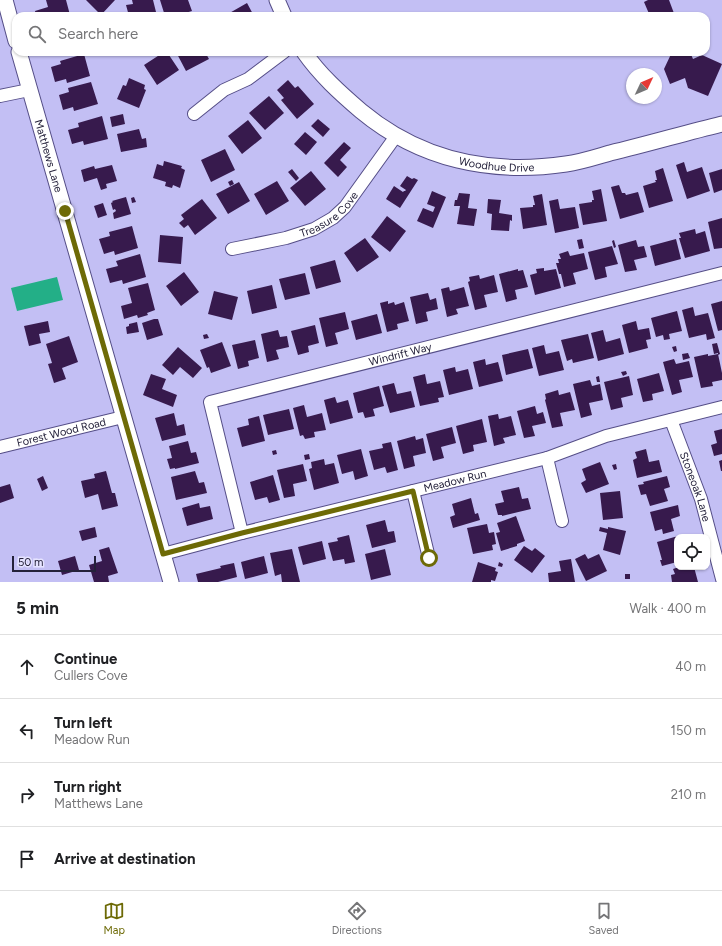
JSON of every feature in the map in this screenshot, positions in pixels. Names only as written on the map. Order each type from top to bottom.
[{"type":"street","points":[[5,0],[12,26]]},
{"type":"street","points":[[277,0],[282,12]]},
{"type":"street","name":"Matthews Lane","points":[[20,56],[171,582]]},
{"type":"street","points":[[194,114],[224,90],[248,79],[279,56]]},
{"type":"street","name":"Woodhue Drive","points":[[307,56],[326,80],[347,99],[371,119],[396,136],[418,146],[452,158],[480,164],[510,168],[568,164],[722,124]]},
{"type":"street","points":[[0,96],[30,90]]},
{"type":"street","name":"Treasure Cove","points":[[232,249],[286,238],[314,230],[334,218],[345,207],[396,136]]},
{"type":"street","name":"Windrift Way","points":[[242,533],[210,402],[722,273]]},
{"type":"street","name":"Meadow Run","points":[[163,554],[242,533],[547,458],[606,436],[722,407]]},
{"type":"street","name":"Forest Wood Road","points":[[0,447],[123,417]]},
{"type":"street","name":"Stoneoak Lane","points":[[670,420],[701,499],[722,579]]},
{"type":"street","points":[[547,458],[562,521]]},
{"type":"street","points":[[413,491],[429,558]]},
{"type":"shaded area","points":[[57,277],[63,300],[17,311],[11,288]]},
{"type":"building","points":[[46,0],[66,0],[69,12],[35,12],[48,7]]},
{"type":"building","points":[[86,0],[115,0],[104,12],[98,12]]},
{"type":"building","points":[[132,0],[153,0],[156,12],[128,12],[126,5],[133,4]]},
{"type":"building","points":[[160,0],[188,0],[192,11],[189,12],[164,12]]},
{"type":"building","points":[[648,0],[669,0],[674,12],[648,12],[644,2]]},
{"type":"building","points":[[247,3],[252,12],[231,12]]},
{"type":"building","points":[[77,56],[85,56],[90,76],[67,83],[66,79],[55,82],[51,67],[61,64],[60,61]]},
{"type":"building","points":[[158,56],[170,56],[179,70],[157,85],[144,65]]},
{"type":"building","points":[[178,56],[207,56],[209,59],[186,71]]},
{"type":"building","points":[[670,56],[692,56],[693,59],[704,56],[722,64],[708,96],[688,88],[685,78],[670,84],[664,69]]},
{"type":"building","points":[[129,78],[145,85],[144,89],[146,90],[139,108],[117,99],[123,85],[126,86]]},
{"type":"building","points":[[288,80],[295,88],[298,86],[314,104],[297,119],[281,100],[284,98],[277,90]]},
{"type":"building","points":[[91,82],[98,104],[74,111],[73,107],[63,110],[59,95],[69,92],[68,88]]},
{"type":"building","points":[[269,96],[284,113],[265,130],[249,113]]},
{"type":"building","points":[[123,114],[125,124],[112,127],[110,117]]},
{"type":"building","points":[[102,116],[108,139],[84,145],[83,141],[72,144],[68,130],[79,127],[78,123]]},
{"type":"building","points":[[318,119],[330,129],[323,137],[311,126]]},
{"type":"building","points":[[248,120],[262,138],[242,154],[228,136]]},
{"type":"building","points":[[139,129],[142,139],[146,138],[147,147],[121,152],[117,134]]},
{"type":"building","points":[[305,132],[317,142],[306,155],[294,144]]},
{"type":"building","points":[[344,142],[351,148],[340,160],[347,167],[338,177],[324,163]]},
{"type":"building","points":[[225,149],[235,170],[211,182],[201,160]]},
{"type":"building","points":[[164,161],[182,166],[181,168],[185,170],[180,188],[173,185],[172,188],[165,186],[166,182],[153,178],[157,164],[163,166]]},
{"type":"building","points":[[684,162],[687,172],[702,167],[710,191],[687,199],[676,165]]},
{"type":"building","points":[[112,165],[117,181],[106,184],[107,188],[101,190],[97,178],[84,182],[81,170],[94,166],[95,169]]},
{"type":"building","points":[[663,168],[673,201],[649,208],[643,186],[656,182],[655,171]]},
{"type":"building","points":[[292,169],[299,178],[296,181],[288,172]]},
{"type":"building","points":[[722,169],[722,190],[714,193],[709,173]]},
{"type":"building","points":[[311,171],[326,189],[305,206],[290,188]]},
{"type":"building","points":[[407,176],[418,180],[400,208],[386,199],[394,186],[403,192],[406,190],[400,186]]},
{"type":"building","points":[[232,180],[234,184],[230,186],[228,182]]},
{"type":"building","points":[[277,181],[289,201],[266,215],[254,194]]},
{"type":"building","points":[[239,182],[250,201],[228,214],[216,194]]},
{"type":"building","points":[[619,185],[622,193],[625,193],[626,195],[638,192],[644,212],[620,219],[611,187]]},
{"type":"building","points":[[601,189],[607,221],[583,225],[579,204],[592,202],[592,200],[594,200],[592,191]]},
{"type":"building","points":[[432,191],[446,197],[433,228],[417,221],[423,208],[433,212],[435,207],[427,204]]},
{"type":"building","points":[[459,193],[470,194],[468,208],[477,209],[474,226],[457,224],[460,206],[454,206],[455,200],[457,200]]},
{"type":"building","points":[[542,194],[547,225],[523,229],[520,208],[533,207],[533,205],[535,205],[533,196]]},
{"type":"building","points":[[126,197],[131,214],[114,219],[113,213],[116,211],[115,209],[113,210],[111,203],[113,202],[112,201]]},
{"type":"building","points":[[134,197],[136,202],[132,203],[131,198]]},
{"type":"building","points":[[202,199],[217,218],[195,235],[188,225],[184,228],[179,223],[184,219],[181,215]]},
{"type":"building","points":[[488,199],[501,200],[499,213],[512,215],[509,231],[491,230],[492,214],[487,213]]},
{"type":"building","points":[[558,199],[560,209],[575,207],[579,228],[555,233],[549,201]]},
{"type":"building","points":[[103,203],[107,215],[98,218],[94,206]]},
{"type":"building","points":[[387,216],[406,231],[390,252],[371,237]]},
{"type":"building","points":[[722,218],[722,248],[714,249],[708,222]]},
{"type":"building","points":[[132,226],[138,248],[115,255],[114,251],[104,254],[99,239],[110,236],[109,232]]},
{"type":"building","points":[[695,229],[696,234],[705,231],[710,251],[685,258],[679,233]]},
{"type":"building","points":[[160,235],[183,237],[181,264],[158,262]]},
{"type":"building","points":[[365,238],[379,257],[357,272],[344,253]]},
{"type":"building","points":[[582,239],[584,248],[579,249],[577,240]]},
{"type":"building","points":[[676,239],[681,259],[655,266],[650,246]]},
{"type":"building","points":[[614,240],[616,247],[614,248],[612,241]]},
{"type":"building","points":[[636,240],[638,247],[644,246],[647,257],[634,260],[637,270],[625,272],[618,245]]},
{"type":"building","points":[[612,246],[618,264],[605,267],[607,277],[595,280],[588,252]]},
{"type":"building","points":[[568,251],[570,256],[584,253],[588,269],[573,273],[576,284],[564,287],[561,274],[559,274],[556,263],[559,263],[558,259],[561,259],[559,254]]},
{"type":"building","points":[[140,254],[146,277],[123,284],[122,280],[110,283],[106,269],[118,266],[116,261]]},
{"type":"building","points":[[335,260],[341,282],[316,289],[310,267]]},
{"type":"building","points":[[544,268],[544,271],[556,269],[561,288],[535,295],[530,275],[537,273],[536,269]]},
{"type":"building","points":[[518,269],[518,271],[523,270],[528,287],[515,290],[517,299],[506,302],[499,274]]},
{"type":"building","points":[[184,272],[199,292],[181,306],[166,286]]},
{"type":"building","points":[[305,273],[310,294],[285,300],[279,279]]},
{"type":"building","points":[[479,275],[480,279],[494,275],[498,292],[484,295],[487,307],[475,310],[468,282],[470,281],[469,277]]},
{"type":"building","points":[[148,283],[155,310],[147,313],[148,315],[138,318],[137,315],[124,319],[121,306],[132,303],[128,288]]},
{"type":"building","points":[[272,285],[277,308],[252,314],[247,291]]},
{"type":"building","points":[[449,287],[450,291],[464,287],[469,306],[456,309],[458,314],[447,317],[441,289]]},
{"type":"building","points":[[214,291],[238,297],[232,320],[208,314]]},
{"type":"building","points":[[428,293],[430,300],[436,298],[438,309],[426,312],[428,321],[416,324],[410,297]]},
{"type":"building","points":[[388,301],[388,304],[394,302],[395,305],[404,302],[409,321],[397,324],[398,329],[387,332],[380,303]]},
{"type":"building","points":[[722,301],[722,330],[718,331],[711,304]]},
{"type":"building","points":[[693,307],[695,316],[708,313],[715,338],[707,340],[706,334],[689,338],[682,310]]},
{"type":"building","points":[[677,311],[682,331],[669,334],[670,339],[664,340],[663,335],[656,337],[651,318]]},
{"type":"building","points":[[345,312],[349,329],[335,333],[338,344],[326,347],[319,318]]},
{"type":"building","points":[[377,314],[382,333],[356,340],[351,321]]},
{"type":"building","points":[[158,319],[163,335],[147,340],[142,323]]},
{"type":"building","points":[[48,321],[50,332],[39,334],[41,343],[29,346],[24,326]]},
{"type":"building","points":[[636,321],[638,330],[649,328],[651,339],[646,340],[648,348],[629,353],[622,325]]},
{"type":"building","points":[[137,322],[139,332],[127,334],[126,327],[129,326],[129,324]]},
{"type":"building","points":[[315,325],[319,343],[308,346],[309,352],[298,355],[291,331]]},
{"type":"building","points":[[278,330],[280,337],[287,336],[289,347],[276,350],[279,359],[267,362],[261,334]]},
{"type":"building","points":[[603,330],[606,342],[620,338],[624,354],[598,361],[591,333]]},
{"type":"building","points":[[207,334],[209,338],[204,339],[203,335]]},
{"type":"building","points":[[588,334],[594,358],[573,363],[572,359],[567,361],[561,340]]},
{"type":"building","points":[[69,336],[78,362],[62,368],[66,379],[54,383],[48,364],[52,363],[46,344]]},
{"type":"building","points":[[255,340],[259,358],[248,361],[249,366],[238,369],[232,345]]},
{"type":"building","points":[[222,342],[231,366],[211,373],[209,367],[207,368],[200,350]]},
{"type":"building","points":[[717,343],[720,354],[718,355],[718,353],[714,354],[712,344]]},
{"type":"building","points":[[544,345],[546,354],[559,351],[564,370],[539,376],[532,348]]},
{"type":"building","points":[[676,346],[677,351],[674,352],[672,347]]},
{"type":"building","points":[[178,347],[202,368],[193,378],[180,367],[173,375],[162,365]]},
{"type":"building","points":[[528,349],[533,368],[506,375],[502,355]]},
{"type":"building","points":[[688,353],[690,358],[683,360],[682,354]]},
{"type":"building","points":[[708,354],[708,356],[718,354],[722,380],[712,382],[713,386],[701,388],[694,357]]},
{"type":"building","points":[[485,359],[486,365],[498,362],[503,381],[479,387],[473,362]]},
{"type":"building","points":[[674,359],[676,364],[689,361],[693,377],[679,380],[682,392],[672,395],[663,362]]},
{"type":"building","points":[[455,367],[456,372],[468,369],[473,389],[449,395],[443,370]]},
{"type":"building","points":[[626,371],[627,374],[623,376],[621,372]]},
{"type":"building","points":[[659,373],[664,391],[652,394],[653,400],[643,402],[637,379]]},
{"type":"building","points":[[151,374],[166,379],[162,389],[177,395],[173,407],[143,395]]},
{"type":"building","points":[[425,374],[427,384],[440,381],[444,397],[438,398],[439,402],[420,406],[413,377]]},
{"type":"building","points":[[599,376],[600,382],[597,382],[596,377]]},
{"type":"building","points":[[629,376],[633,395],[621,398],[623,407],[611,410],[604,382]]},
{"type":"building","points":[[590,380],[592,386],[600,384],[603,400],[589,403],[592,415],[581,418],[573,384]]},
{"type":"building","points":[[394,383],[397,394],[411,391],[415,407],[390,413],[382,386]]},
{"type":"building","points":[[379,386],[384,406],[373,409],[375,416],[365,418],[363,412],[358,413],[353,393]]},
{"type":"building","points":[[558,390],[559,395],[570,392],[575,410],[560,413],[563,426],[552,428],[545,400],[545,394]]},
{"type":"building","points":[[335,397],[337,403],[348,400],[353,418],[330,424],[324,400]]},
{"type":"building","points":[[304,405],[307,417],[322,413],[326,430],[314,432],[315,437],[305,439],[303,435],[300,436],[293,408]]},
{"type":"building","points":[[535,406],[537,414],[543,412],[546,423],[532,426],[535,436],[524,438],[517,411]]},
{"type":"building","points":[[289,409],[294,429],[268,435],[263,415]]},
{"type":"building","points":[[174,413],[177,426],[184,424],[186,435],[162,441],[155,418]]},
{"type":"building","points":[[498,414],[499,419],[511,416],[516,435],[503,438],[505,443],[494,446],[488,416]]},
{"type":"building","points":[[259,416],[265,441],[242,447],[237,428],[249,425],[248,419]]},
{"type":"building","points":[[482,419],[487,442],[473,445],[474,451],[463,454],[456,426]]},
{"type":"building","points":[[452,427],[456,443],[441,447],[444,458],[433,461],[426,434]]},
{"type":"building","points":[[722,429],[722,454],[714,456],[711,445],[717,443],[714,431]]},
{"type":"building","points":[[415,436],[416,440],[423,438],[426,453],[413,456],[415,466],[404,469],[397,441]]},
{"type":"building","points":[[188,441],[191,453],[196,452],[199,463],[170,469],[167,459],[172,458],[169,446]]},
{"type":"building","points":[[391,442],[398,470],[387,473],[385,467],[374,470],[369,451],[383,448],[382,444]]},
{"type":"building","points":[[361,449],[368,476],[355,480],[353,471],[342,474],[337,455]]},
{"type":"building","points":[[646,449],[649,462],[659,460],[662,472],[637,478],[633,460],[637,458],[635,452]]},
{"type":"building","points":[[276,450],[277,454],[273,455],[272,451]]},
{"type":"building","points":[[309,454],[310,459],[305,460],[304,455]]},
{"type":"building","points":[[324,459],[325,465],[334,463],[339,483],[314,490],[309,469],[312,468],[311,462]]},
{"type":"building","points":[[722,460],[722,471],[721,471],[719,461]]},
{"type":"building","points":[[600,462],[609,484],[586,493],[581,483],[586,480],[582,469]]},
{"type":"building","points":[[303,464],[307,481],[293,484],[295,496],[284,498],[277,470]]},
{"type":"building","points":[[616,464],[617,469],[614,470],[612,465]]},
{"type":"building","points":[[106,471],[112,493],[115,493],[118,506],[102,510],[98,494],[85,498],[81,481],[95,478],[94,474]]},
{"type":"building","points":[[195,471],[199,483],[204,482],[207,493],[176,500],[171,477]]},
{"type":"building","points":[[273,475],[280,500],[269,503],[267,497],[255,500],[250,482]]},
{"type":"building","points":[[43,476],[48,488],[42,491],[37,479]]},
{"type":"building","points":[[667,476],[670,487],[664,489],[668,501],[650,506],[646,494],[641,495],[638,485],[644,484],[643,482]]},
{"type":"building","points":[[10,484],[14,498],[0,503],[0,487]]},
{"type":"building","points":[[519,487],[522,499],[528,498],[531,509],[502,516],[498,515],[495,504],[504,502],[501,491]]},
{"type":"building","points":[[620,491],[623,518],[603,520],[600,493]]},
{"type":"building","points":[[471,498],[475,514],[478,513],[480,520],[453,528],[450,517],[455,515],[452,504]]},
{"type":"building","points":[[199,503],[200,508],[210,506],[213,519],[187,526],[182,508]]},
{"type":"building","points":[[678,505],[680,516],[671,519],[674,531],[663,534],[662,529],[655,531],[650,512]]},
{"type":"building","points":[[516,516],[525,541],[517,544],[517,546],[501,551],[496,533],[500,532],[497,523]]},
{"type":"building","points":[[385,520],[388,532],[394,531],[396,542],[372,548],[366,525]]},
{"type":"building","points":[[487,524],[489,533],[494,532],[496,544],[492,545],[493,550],[473,554],[467,528]]},
{"type":"building","points":[[95,527],[97,537],[82,541],[79,531]]},
{"type":"building","points":[[600,527],[608,529],[608,527],[626,531],[620,555],[603,550],[607,533],[599,531]]},
{"type":"building","points":[[349,535],[355,562],[345,564],[344,559],[333,561],[328,543],[338,541],[337,538]]},
{"type":"building","points":[[674,537],[674,563],[662,566],[660,560],[662,560],[657,542]]},
{"type":"building","points":[[322,541],[326,559],[303,565],[298,547]]},
{"type":"building","points":[[524,546],[532,551],[535,548],[545,556],[532,573],[514,560]]},
{"type":"building","points":[[109,547],[118,573],[108,576],[109,582],[94,582],[89,565],[102,561],[99,550]]},
{"type":"building","points":[[292,549],[300,582],[282,582],[281,574],[275,576],[270,553]]},
{"type":"building","points":[[385,549],[391,575],[371,580],[365,554]]},
{"type":"building","points":[[585,554],[588,559],[599,554],[607,571],[586,581],[575,559]]},
{"type":"building","points":[[75,556],[79,570],[62,575],[58,561]]},
{"type":"building","points":[[264,556],[268,573],[245,579],[241,562]]},
{"type":"building","points":[[571,559],[575,582],[549,582],[548,573],[561,571],[559,561]]},
{"type":"building","points":[[478,562],[496,568],[495,571],[498,572],[495,581],[472,582]]},
{"type":"building","points":[[499,562],[503,564],[502,567],[498,566]]},
{"type":"building","points":[[234,563],[237,577],[218,582],[198,582],[196,574]]},
{"type":"building","points":[[673,569],[695,570],[698,582],[672,582],[671,575],[675,574]]},
{"type":"building","points":[[625,574],[630,574],[630,579],[625,579]]},
{"type":"route","points":[[65,211],[163,554],[413,491],[429,558]]}]
